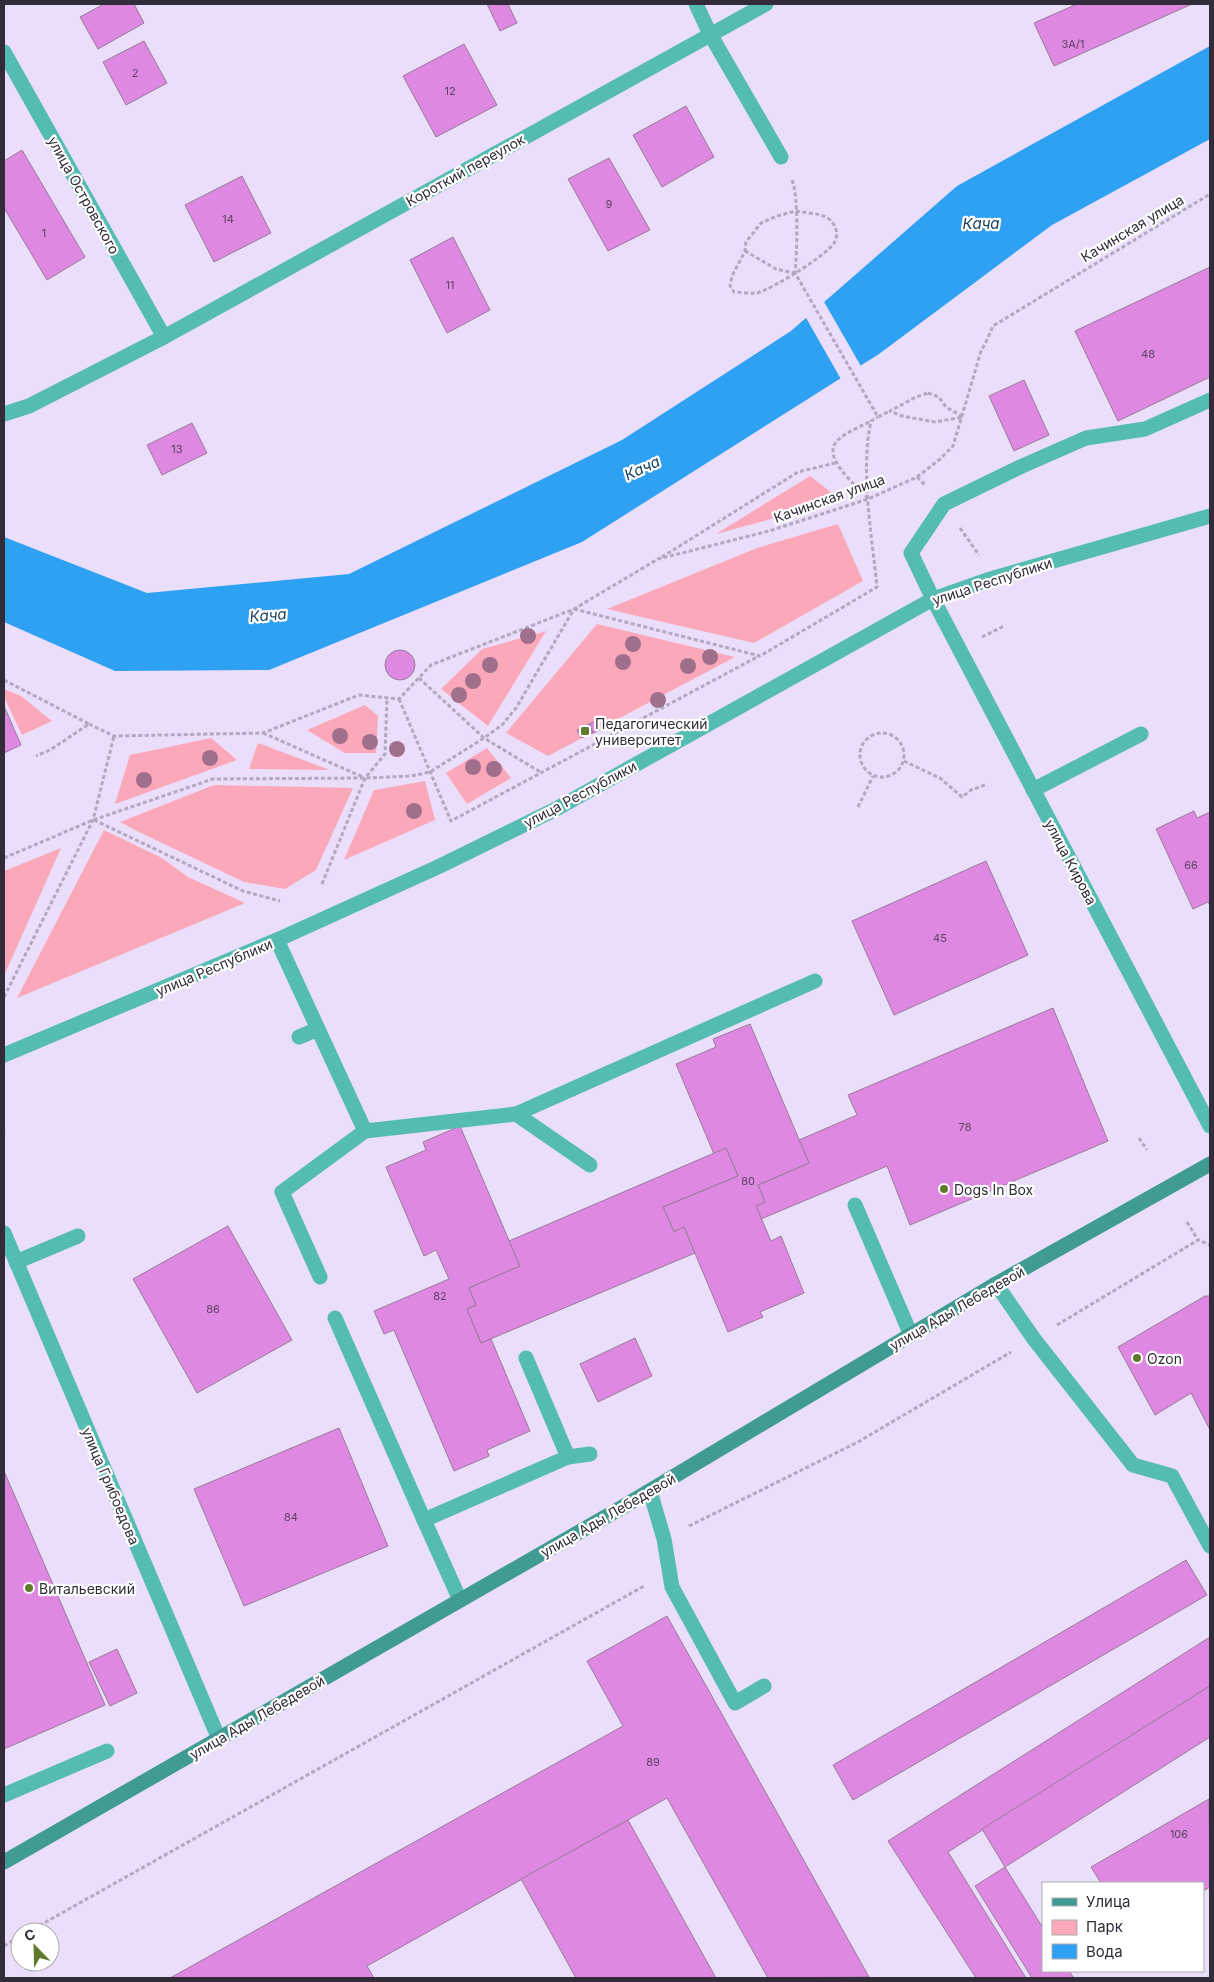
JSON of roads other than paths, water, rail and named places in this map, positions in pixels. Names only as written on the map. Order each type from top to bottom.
[{"type":"main road","name":"улица Ады Лебедевой","points":[[4,1862],[650,1491],[996,1284],[1210,1164]]},
{"type":"street","points":[[696,4],[710,34],[781,157]]},
{"type":"street","name":"Короткий переулок","points":[[4,414],[29,406],[164,337],[766,4]]},
{"type":"street","name":"улица Островского","points":[[4,52],[164,337]]},
{"type":"street","name":"улица Кирова","points":[[1210,400],[1146,430],[1086,438],[1020,467],[944,504],[911,553],[1210,1126]]},
{"type":"street","name":"улица Республики","points":[[4,1055],[277,940],[440,866],[556,809],[933,598],[987,580],[1210,516]]},
{"type":"street","points":[[1033,790],[1141,734]]},
{"type":"street","points":[[277,940],[365,1131]]},
{"type":"street","points":[[320,1277],[282,1192],[365,1131],[516,1114],[815,981]]},
{"type":"street","points":[[299,1037],[318,1029]]},
{"type":"street","points":[[516,1114],[590,1165]]},
{"type":"street","points":[[855,1205],[911,1335]]},
{"type":"street","name":"улица Грибоедова","points":[[4,1234],[219,1739]]},
{"type":"street","points":[[16,1262],[78,1236]]},
{"type":"street","points":[[996,1284],[1034,1339],[1134,1465],[1172,1476],[1210,1546]]},
{"type":"street","points":[[336,1318],[460,1600]]},
{"type":"street","points":[[526,1358],[568,1457]]},
{"type":"street","points":[[424,1520],[568,1457],[590,1454]]},
{"type":"street","points":[[650,1491],[664,1539],[672,1588],[735,1703],[764,1686]]},
{"type":"street","points":[[4,1795],[107,1750]]},
{"type":"water","name":"Кача","points":[[1210,46],[1210,139],[1052,225],[879,354],[582,542],[269,670],[115,671],[4,622],[4,537],[147,593],[349,574],[622,440],[791,331],[957,186]]},
{"type":"place","name":"Педагогический университет","points":[[585,731]]},
{"type":"place","name":"Dogs In Box","points":[[944,1189]]},
{"type":"place","name":"Ozon","points":[[1137,1358]]},
{"type":"place","name":"Витальевский","points":[[29,1588]]}]
